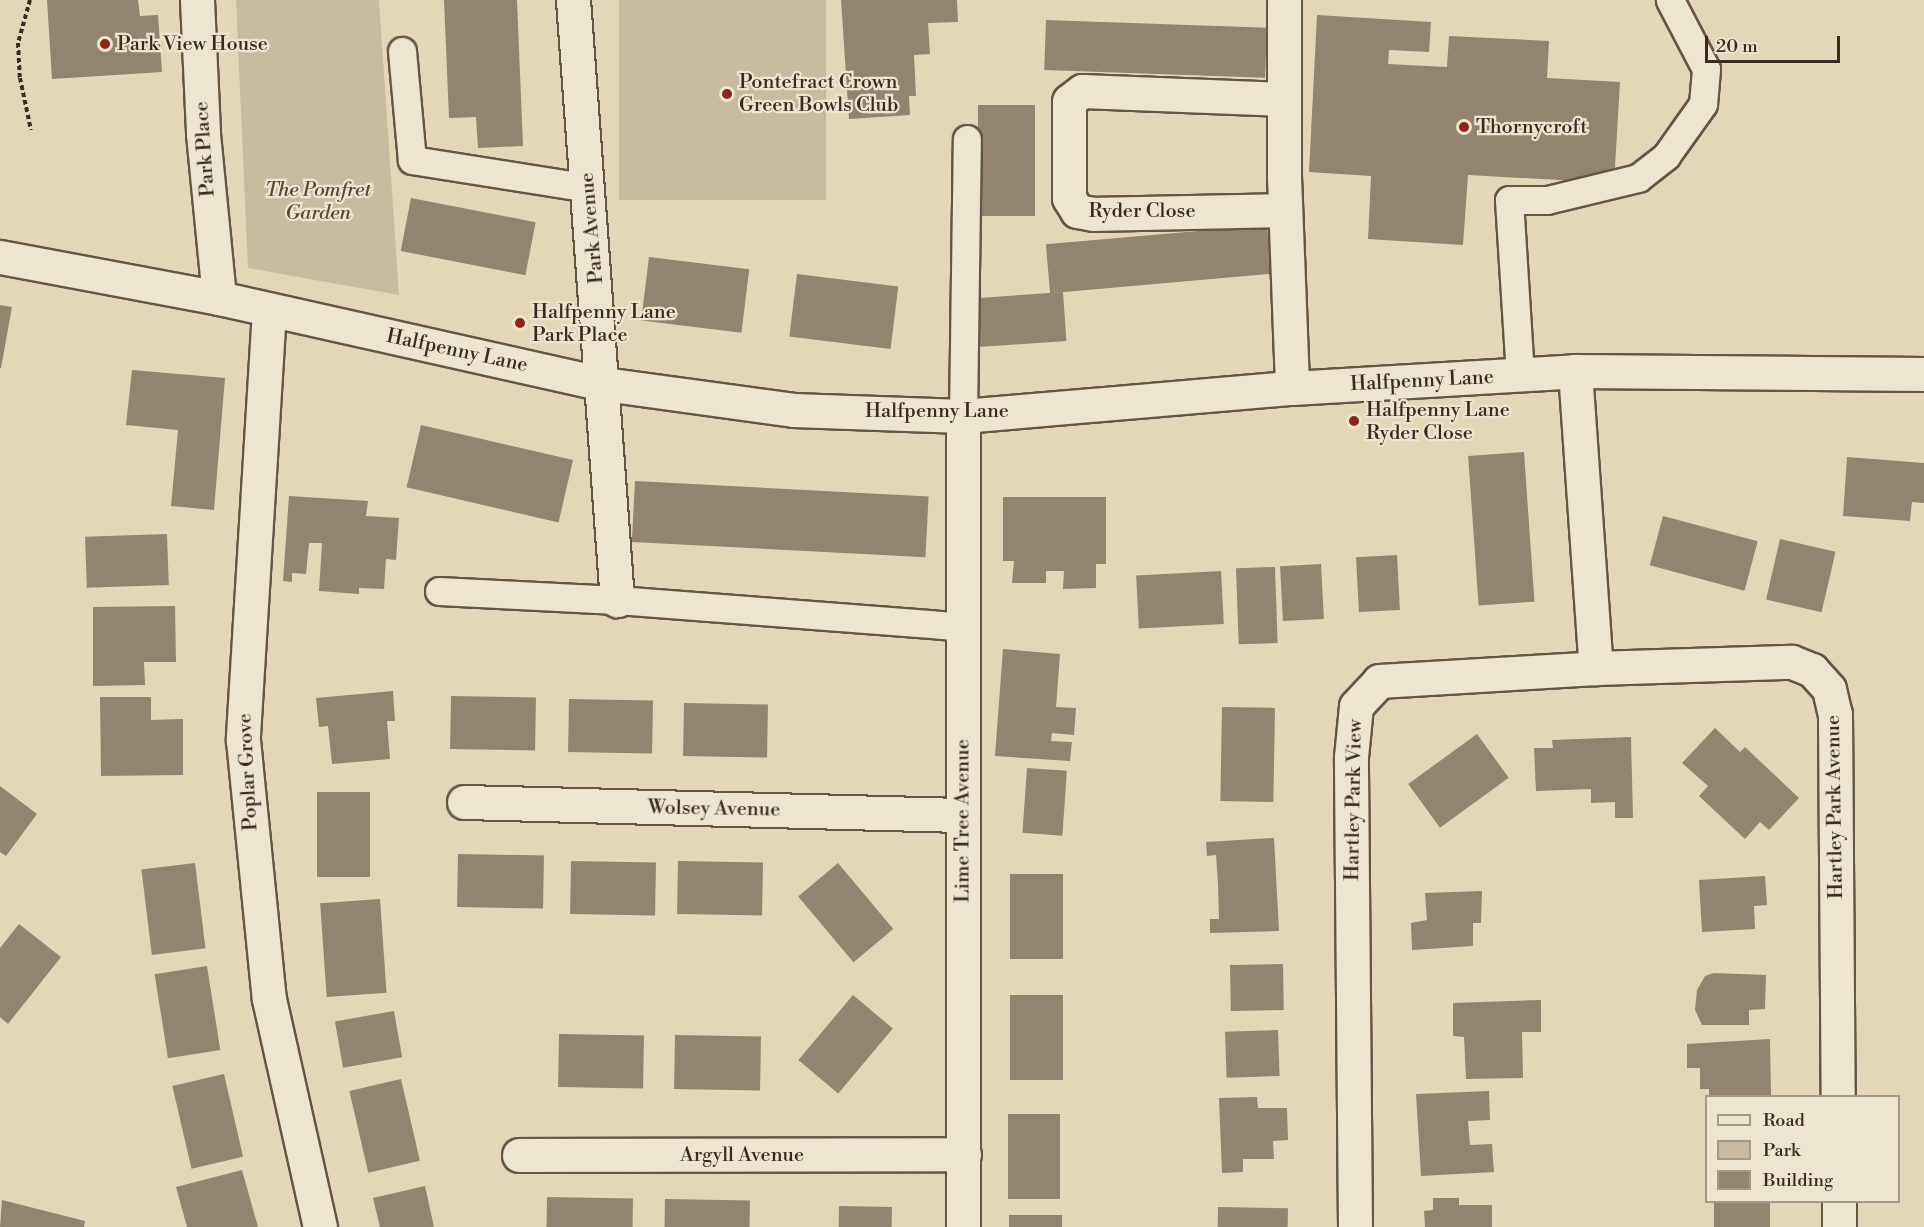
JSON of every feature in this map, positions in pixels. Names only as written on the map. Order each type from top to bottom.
[{"type":"street","name":"Park Place","points":[[197,0],[203,134],[219,297]]},
{"type":"street","name":"Park Avenue","points":[[573,0],[604,384],[617,600]]},
{"type":"street","points":[[1284,0],[1285,210],[1292,388]]},
{"type":"street","name":"Ryder Close","points":[[1284,99],[1082,91],[1069,101],[1069,198],[1077,211],[1094,214],[1285,210]]},
{"type":"street","name":"Halfpenny Lane","points":[[0,257],[219,297],[604,384],[793,410],[963,416],[1292,388],[1575,371],[1924,374]]},
{"type":"street","name":"Poplar Grove","points":[[269,310],[243,740],[269,999],[320,1227]]},
{"type":"street","points":[[1575,371],[1596,668]]},
{"type":"street","name":"Lime Tree Avenue","points":[[963,416],[963,1227]]},
{"type":"street","name":"Hartley Park Avenue","points":[[1596,668],[1792,662],[1812,670],[1829,688],[1835,714],[1838,1095]]},
{"type":"street","name":"Hartley Park View","points":[[1355,1227],[1351,758],[1356,706],[1379,681],[1596,668]]},
{"type":"street","name":"Wolsey Avenue","points":[[464,802],[963,815]]},
{"type":"street","name":"Argyll Avenue","points":[[519,1155],[964,1154]]},
{"type":"street","points":[[1839,1203],[1839,1227]]},
{"type":"lane","points":[[1520,375],[1509,200],[1547,200],[1638,178],[1666,156],[1703,104],[1706,69],[1670,0]]},
{"type":"lane","points":[[402,51],[412,160],[588,188]]},
{"type":"lane","points":[[963,416],[967,139]]},
{"type":"lane","points":[[439,591],[617,600],[964,627]]},
{"type":"path","points":[[30,0],[18,43],[20,78],[31,130]]},
{"type":"green space","name":"The Pomfret Garden","points":[[236,0],[379,0],[399,295],[248,268]]},
{"type":"green space","name":"Pontefract Crown Green Bowls Club","points":[[619,0],[826,0],[826,200],[619,200]]},
{"type":"building","name":"Park View House","points":[[47,0],[138,0],[140,16],[158,15],[162,72],[52,79]]},
{"type":"building","points":[[444,0],[517,0],[523,146],[478,148],[476,117],[449,118]]},
{"type":"building","points":[[841,0],[957,0],[958,22],[928,23],[930,54],[914,55],[916,96],[909,96],[910,115],[849,119]]},
{"type":"building","name":"Thornycroft","points":[[1317,15],[1431,22],[1429,52],[1389,50],[1388,64],[1447,67],[1449,36],[1549,41],[1547,78],[1620,82],[1614,183],[1468,175],[1463,245],[1368,239],[1371,176],[1309,172]]},
{"type":"building","points":[[1046,20],[1267,28],[1265,78],[1044,70]]},
{"type":"building","points":[[978,105],[1035,105],[1035,216],[978,216]]},
{"type":"building","points":[[411,198],[536,222],[525,275],[401,251]]},
{"type":"building","points":[[1267,225],[1271,274],[1050,293],[1046,244]]},
{"type":"building","points":[[649,257],[749,269],[741,333],[641,321]]},
{"type":"building","points":[[797,274],[898,286],[891,349],[789,337]]},
{"type":"building","points":[[1063,292],[1066,341],[979,347],[975,298]]},
{"type":"building","points":[[0,305],[12,307],[1,368],[0,368]]},
{"type":"building","points":[[132,370],[225,378],[214,510],[171,506],[178,430],[126,425]]},
{"type":"building","points":[[421,425],[573,460],[559,522],[407,487]]},
{"type":"building","points":[[1524,452],[1534,602],[1479,606],[1468,456]]},
{"type":"building","points":[[1847,457],[1924,463],[1924,503],[1912,502],[1910,521],[1843,516]]},
{"type":"building","points":[[635,481],[929,496],[925,557],[632,542]]},
{"type":"building","points":[[289,496],[368,501],[366,516],[399,518],[396,560],[386,559],[384,589],[359,588],[359,594],[319,591],[322,543],[309,543],[306,574],[292,573],[292,582],[283,581]]},
{"type":"building","points":[[1003,497],[1106,497],[1106,564],[1096,564],[1096,588],[1063,589],[1064,571],[1046,571],[1046,583],[1012,583],[1014,561],[1003,561]]},
{"type":"building","points":[[1663,516],[1758,541],[1744,591],[1650,565]]},
{"type":"building","points":[[167,534],[169,585],[87,588],[85,537]]},
{"type":"building","points":[[1780,539],[1836,552],[1822,612],[1766,599]]},
{"type":"building","points":[[1397,555],[1400,610],[1359,612],[1356,557]]},
{"type":"building","points":[[1321,564],[1324,619],[1283,621],[1280,566]]},
{"type":"building","points":[[1275,567],[1278,643],[1239,644],[1236,568]]},
{"type":"building","points":[[1221,571],[1224,624],[1139,628],[1136,575]]},
{"type":"building","points":[[175,606],[176,662],[144,662],[145,685],[93,686],[93,607]]},
{"type":"building","points":[[1003,649],[1060,654],[1056,707],[1076,708],[1074,735],[1052,733],[1051,741],[1072,742],[1070,761],[995,756]]},
{"type":"building","points":[[393,691],[395,721],[387,721],[390,759],[332,764],[328,726],[319,727],[316,698]]},
{"type":"building","points":[[451,696],[536,697],[535,750],[450,749]]},
{"type":"building","points":[[100,697],[151,697],[151,720],[183,719],[183,775],[101,776]]},
{"type":"building","points":[[569,699],[653,700],[652,753],[568,752]]},
{"type":"building","points":[[684,703],[768,704],[767,757],[683,756]]},
{"type":"building","points":[[1222,707],[1275,708],[1273,802],[1220,801]]},
{"type":"building","points":[[1715,728],[1740,752],[1745,747],[1799,798],[1769,830],[1760,822],[1745,839],[1699,796],[1708,786],[1682,763]]},
{"type":"building","points":[[1477,734],[1509,778],[1440,828],[1408,784]]},
{"type":"building","points":[[1631,737],[1633,818],[1615,818],[1615,802],[1591,803],[1591,789],[1536,791],[1534,748],[1553,748],[1552,740]]},
{"type":"building","points":[[1027,768],[1067,771],[1062,836],[1022,833]]},
{"type":"building","points":[[0,786],[37,814],[6,856],[0,852]]},
{"type":"building","points":[[317,792],[370,792],[370,877],[317,877]]},
{"type":"building","points":[[1274,838],[1279,931],[1210,933],[1210,919],[1219,919],[1218,883],[1216,855],[1207,856],[1206,842]]},
{"type":"building","points":[[458,854],[544,856],[543,908],[457,907]]},
{"type":"building","points":[[571,861],[656,862],[655,915],[570,914]]},
{"type":"building","points":[[678,861],[763,862],[762,915],[677,914]]},
{"type":"building","points":[[195,863],[205,948],[152,955],[141,870]]},
{"type":"building","points":[[838,863],[893,929],[853,962],[798,896]]},
{"type":"building","points":[[1010,874],[1063,874],[1063,959],[1010,959]]},
{"type":"building","points":[[1765,876],[1767,905],[1754,906],[1755,929],[1702,932],[1699,880]]},
{"type":"building","points":[[1482,891],[1481,923],[1473,923],[1473,946],[1412,950],[1411,923],[1427,920],[1425,893]]},
{"type":"building","points":[[380,899],[387,993],[327,997],[320,903]]},
{"type":"building","points":[[19,924],[61,957],[8,1024],[0,1017],[0,948]]},
{"type":"building","points":[[1283,964],[1284,1010],[1231,1011],[1230,965]]},
{"type":"building","points":[[207,966],[220,1050],[168,1058],[155,974]]},
{"type":"building","points":[[1714,973],[1766,975],[1765,1009],[1749,1010],[1749,1025],[1702,1025],[1695,1010],[1697,990],[1705,976]]},
{"type":"building","points":[[853,995],[893,1028],[838,1094],[798,1060]]},
{"type":"building","points":[[1010,995],[1063,995],[1063,1080],[1010,1080]]},
{"type":"building","points":[[1541,1000],[1541,1032],[1522,1032],[1523,1078],[1466,1079],[1464,1037],[1453,1036],[1453,1003]]},
{"type":"building","points":[[394,1011],[402,1057],[343,1068],[335,1021]]},
{"type":"building","points":[[1278,1030],[1280,1076],[1227,1078],[1225,1032]]},
{"type":"building","points":[[559,1034],[644,1035],[643,1088],[558,1087]]},
{"type":"building","points":[[675,1035],[761,1037],[760,1090],[674,1089]]},
{"type":"building","points":[[1770,1039],[1771,1095],[1709,1095],[1709,1089],[1700,1089],[1700,1068],[1687,1068],[1687,1044]]},
{"type":"building","points":[[224,1074],[243,1157],[191,1169],[172,1086]]},
{"type":"building","points":[[401,1079],[420,1161],[368,1173],[349,1091]]},
{"type":"building","points":[[1489,1091],[1490,1120],[1468,1121],[1470,1145],[1492,1144],[1494,1172],[1421,1176],[1416,1094]]},
{"type":"building","points":[[1257,1097],[1258,1108],[1287,1108],[1288,1140],[1273,1141],[1274,1159],[1243,1159],[1243,1172],[1222,1173],[1219,1098]]},
{"type":"building","points":[[1008,1114],[1060,1114],[1060,1199],[1008,1199]]},
{"type":"building","points":[[242,1170],[258,1227],[187,1227],[176,1187]]},
{"type":"building","points":[[425,1186],[434,1227],[380,1227],[373,1198]]},
{"type":"building","points":[[547,1197],[633,1199],[632,1227],[546,1227]]},
{"type":"building","points":[[1433,1198],[1459,1198],[1459,1205],[1492,1205],[1492,1227],[1425,1227],[1424,1211],[1433,1210]]},
{"type":"building","points":[[665,1199],[750,1200],[750,1227],[665,1227]]},
{"type":"building","points":[[2,1200],[85,1221],[84,1227],[0,1227]]},
{"type":"building","points":[[1714,1203],[1770,1203],[1770,1227],[1714,1227]]},
{"type":"building","points":[[839,1206],[892,1207],[892,1227],[839,1227]]},
{"type":"building","points":[[1218,1207],[1288,1208],[1288,1227],[1218,1227]]},
{"type":"building","points":[[1009,1215],[1062,1215],[1062,1227],[1009,1227]]},
{"type":"place","name":"Park View House","points":[[105,44]]},
{"type":"place","name":"Pontefract Crown Green Bowls Club","points":[[727,94]]},
{"type":"place","name":"Thornycroft","points":[[1464,127]]},
{"type":"place","name":"Halfpenny Lane Park Place","points":[[520,323]]},
{"type":"place","name":"Halfpenny Lane Ryder Close","points":[[1354,421]]}]
